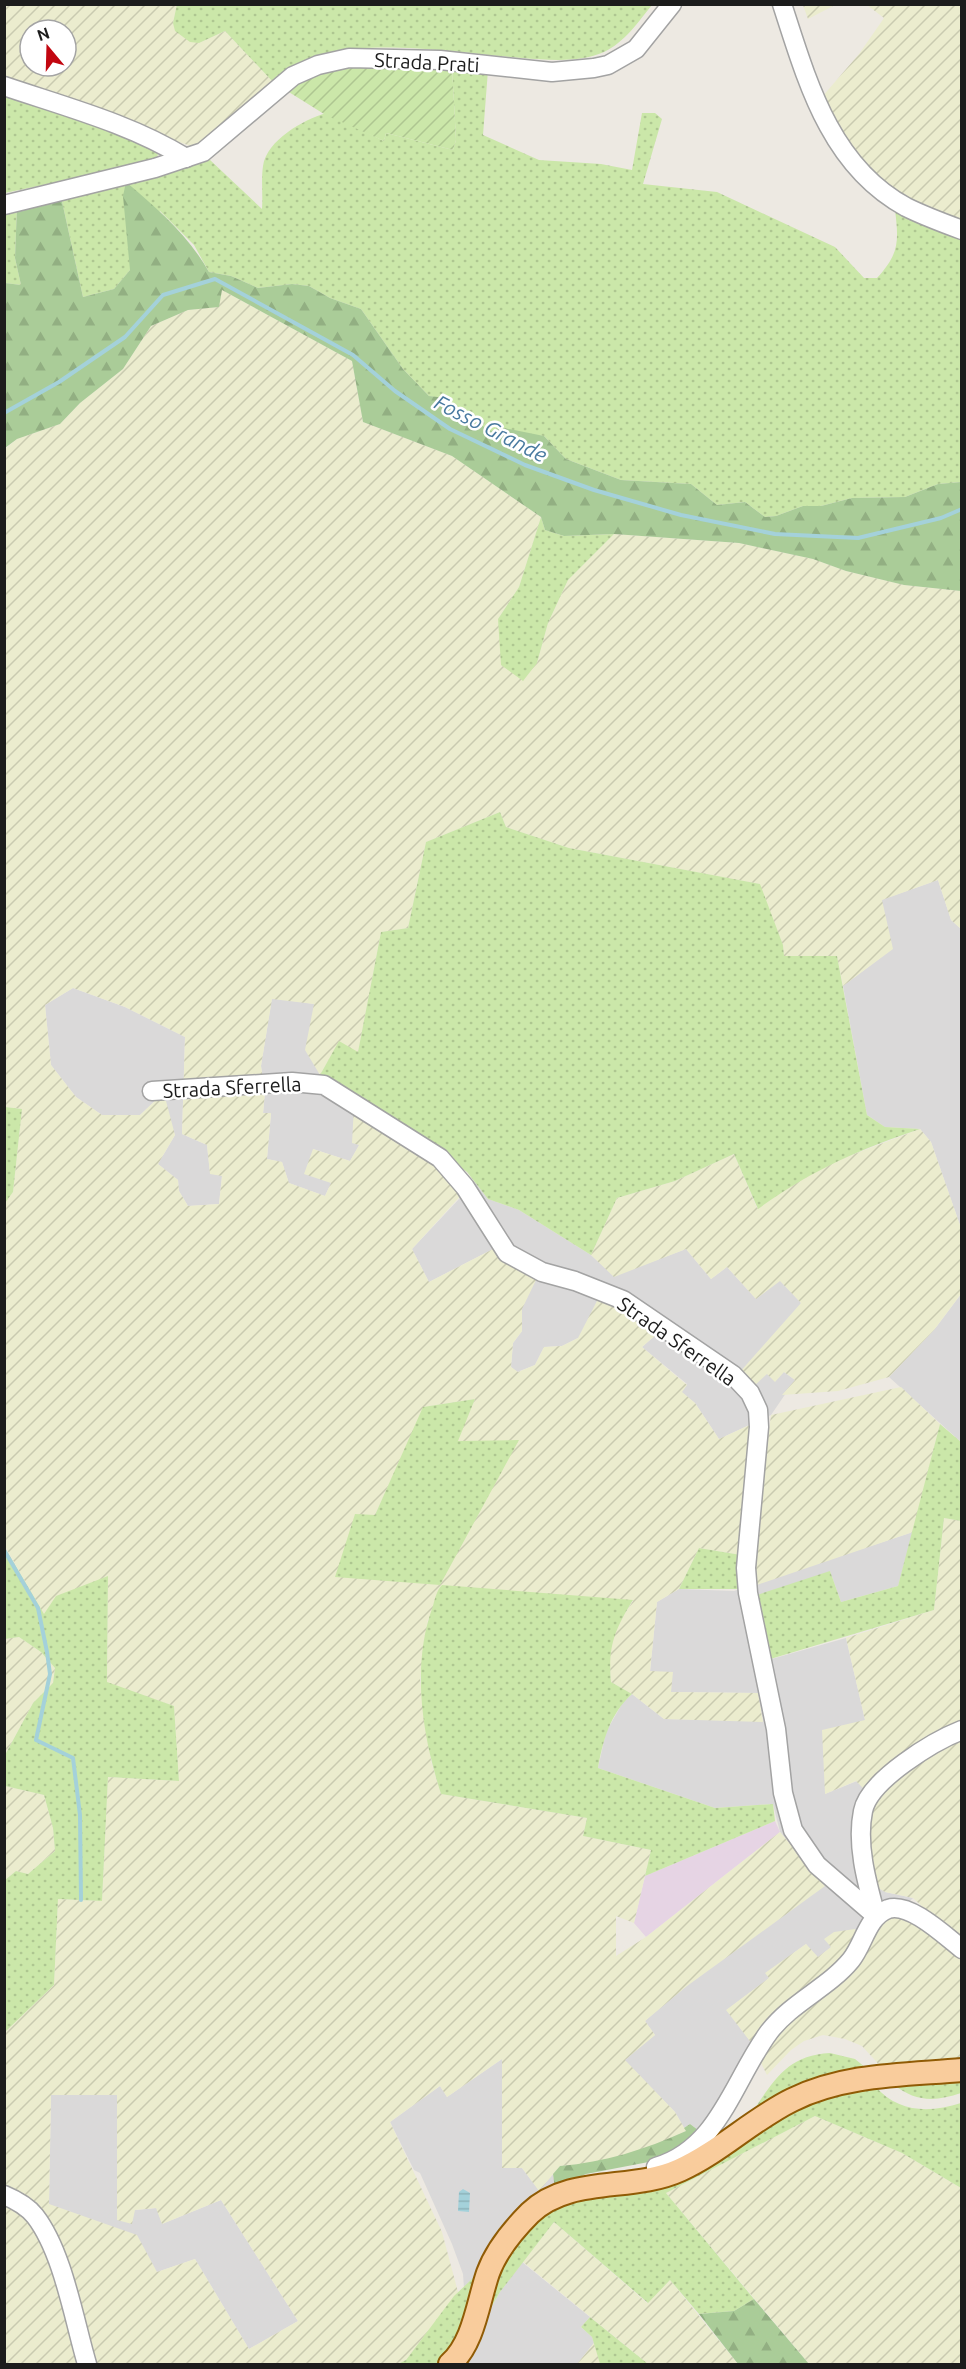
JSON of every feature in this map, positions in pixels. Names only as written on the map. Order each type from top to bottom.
[{"type":"main road","points":[[450,2364],[472,2326],[488,2272],[506,2241],[539,2205],[570,2190],[649,2180],[680,2170],[763,2116],[813,2091],[862,2079],[962,2070]]},
{"type":"street","name":"Strada Prati","points":[[4,205],[203,152],[293,76],[318,65],[349,58],[440,60],[552,72],[594,68],[608,65],[636,49],[672,4]]},
{"type":"street","points":[[782,4],[807,83],[837,142],[870,181],[888,195],[906,207],[962,230]]},
{"type":"street","points":[[4,86],[105,120],[162,143],[186,158]]},
{"type":"street","name":"Strada Sferrella","points":[[152,1091],[292,1082],[324,1085],[440,1158],[465,1187],[507,1253],[542,1272],[575,1281],[623,1300],[733,1375],[750,1394],[758,1410],[759,1427],[747,1544],[748,1584],[776,1729],[783,1793],[793,1830],[817,1866],[876,1916]]},
{"type":"street","points":[[876,1916],[866,1881],[862,1844],[863,1811],[867,1799],[913,1756],[962,1730]]},
{"type":"street","points":[[570,2190],[585,2180],[646,2170],[673,2162],[702,2141],[769,2032],[790,2009],[837,1974],[853,1958],[876,1916],[889,1909],[902,1909],[919,1916],[962,1949]]},
{"type":"street","points":[[4,2195],[18,2201],[34,2215],[47,2237],[57,2262],[87,2364]]},
{"type":"shaded area","points":[[938,880],[951,920],[961,929],[961,1228],[931,1142],[920,1129],[885,1127],[867,1115],[843,986],[892,949],[881,900]]},
{"type":"shaded area","points":[[73,988],[125,1007],[185,1037],[182,1134],[207,1145],[210,1173],[222,1176],[219,1204],[188,1206],[179,1191],[178,1180],[158,1164],[175,1135],[158,1098],[140,1115],[102,1115],[76,1097],[51,1065],[45,1005]]},
{"type":"shaded area","points":[[272,998],[314,1004],[320,1075],[337,1081],[330,1094],[354,1106],[360,1144],[350,1161],[313,1149],[331,1183],[325,1196],[289,1183],[282,1162],[267,1159],[271,1114],[263,1114],[265,1093],[261,1066]]},
{"type":"shaded area","points":[[475,1182],[488,1199],[519,1210],[591,1255],[614,1276],[686,1249],[711,1279],[727,1267],[756,1299],[780,1280],[801,1303],[767,1374],[784,1372],[795,1380],[771,1415],[719,1439],[695,1403],[681,1392],[687,1384],[642,1347],[658,1333],[578,1338],[562,1346],[544,1347],[535,1365],[517,1372],[511,1367],[513,1343],[522,1331],[522,1309],[497,1247],[429,1282],[412,1249]]},
{"type":"shaded area","points":[[961,1294],[961,1442],[889,1377],[934,1330]]},
{"type":"shaded area","points":[[913,1532],[898,1586],[841,1602],[830,1571],[768,1660],[846,1638],[865,1720],[825,1794],[857,1781],[873,1798],[885,1892],[913,1898],[870,1940],[855,1929],[817,1958],[806,1944],[766,1973],[769,1978],[727,2010],[756,2049],[702,2133],[690,2124],[684,2128],[675,2112],[624,2060],[655,2035],[645,2021],[813,1871],[780,1832],[773,1804],[715,1808],[598,1768],[606,1732],[623,1702],[632,1694],[664,1719],[763,1721],[758,1693],[671,1692],[650,1672],[657,1602],[679,1589],[734,1591]]},
{"type":"shaded area","points":[[775,1821],[780,1832],[646,1937],[634,1923],[645,1876]]},
{"type":"shaded area","points":[[502,2059],[502,2167],[522,2168],[539,2190],[553,2174],[555,2189],[486,2270],[464,2288],[463,2274],[452,2244],[420,2173],[414,2170],[390,2122],[440,2086],[447,2097]]},
{"type":"shaded area","points":[[51,2095],[118,2095],[117,2220],[135,2210],[157,2208],[162,2224],[221,2200],[298,2321],[249,2349],[195,2259],[157,2272],[49,2204]]},
{"type":"shaded area","points":[[522,2262],[590,2317],[581,2327],[592,2337],[594,2343],[577,2364],[454,2364],[474,2337],[500,2292]]},
{"type":"green space","points":[[177,4],[652,5],[631,31],[612,48],[585,58],[542,59],[408,48],[347,49],[321,54],[299,63],[274,83],[225,31],[199,43],[190,42],[175,31],[173,23]]},
{"type":"green space","points":[[803,4],[835,5],[808,19]]},
{"type":"green space","points":[[4,5],[177,5],[173,23],[199,43],[225,31],[274,83],[202,143],[193,147],[5,78]]},
{"type":"green space","points":[[867,5],[961,5],[961,219],[920,206],[876,178],[850,147],[822,97],[859,54],[884,18]]},
{"type":"green space","points":[[387,66],[452,66],[456,140],[453,150],[386,133],[384,141],[324,114],[284,89],[323,73],[344,69]]},
{"type":"green space","points":[[452,66],[488,70],[483,135],[539,160],[601,164],[632,170],[642,113],[655,113],[662,119],[643,184],[717,192],[835,247],[864,278],[877,278],[890,262],[897,239],[895,210],[961,234],[961,482],[938,484],[905,497],[852,498],[821,506],[803,506],[776,516],[765,517],[745,502],[717,505],[691,484],[621,480],[566,459],[544,436],[492,432],[466,417],[446,399],[429,396],[403,369],[361,309],[330,298],[309,286],[292,284],[258,288],[231,276],[209,272],[194,245],[160,211],[130,258],[130,270],[114,289],[83,297],[61,197],[209,159],[262,209],[263,166],[271,148],[287,132],[326,113],[384,141],[386,133],[453,150],[456,140]]},
{"type":"green space","points":[[4,91],[156,147],[158,155],[153,161],[142,164],[5,193]]},
{"type":"green space","points":[[126,182],[182,234],[209,272],[231,276],[258,288],[292,284],[309,286],[330,298],[361,309],[403,369],[429,396],[446,398],[466,417],[492,431],[499,427],[544,436],[566,459],[621,480],[691,484],[717,505],[745,502],[765,517],[776,516],[803,506],[821,506],[852,498],[905,497],[938,484],[961,482],[961,591],[904,585],[846,571],[813,559],[739,543],[614,534],[564,536],[545,530],[541,517],[452,456],[363,422],[352,361],[222,290],[219,307],[188,310],[151,326],[123,369],[80,403],[60,424],[17,439],[5,448],[5,283],[21,285],[15,258],[17,206],[61,197],[83,297],[114,289],[130,270],[123,196]]},
{"type":"green space","points":[[17,206],[15,258],[21,285],[5,283],[4,211]]},
{"type":"green space","points":[[222,290],[352,361],[363,422],[452,456],[541,517],[519,587],[498,619],[537,663],[548,623],[568,580],[614,534],[739,543],[813,559],[846,571],[904,585],[961,591],[961,929],[951,920],[938,880],[882,900],[893,949],[843,986],[837,956],[784,956],[783,945],[759,884],[569,848],[506,827],[500,812],[426,842],[408,928],[381,932],[358,1053],[339,1042],[320,1075],[305,1050],[314,1004],[272,999],[261,1066],[265,1093],[263,1113],[271,1113],[267,1159],[282,1162],[289,1183],[325,1196],[331,1183],[304,1174],[313,1149],[350,1161],[359,1145],[352,1143],[354,1106],[438,1162],[465,1191],[412,1249],[429,1282],[497,1247],[537,1278],[522,1309],[522,1331],[513,1343],[511,1367],[518,1372],[535,1365],[544,1347],[562,1346],[578,1338],[598,1299],[620,1309],[658,1333],[642,1347],[687,1385],[682,1392],[695,1403],[719,1439],[756,1422],[741,1555],[699,1548],[679,1589],[657,1602],[650,1671],[673,1672],[671,1692],[758,1693],[763,1722],[664,1719],[632,1694],[611,1682],[609,1651],[618,1624],[633,1601],[428,1619],[420,1679],[431,1761],[441,1794],[587,1818],[583,1836],[651,1850],[634,1923],[616,1916],[616,1956],[646,1937],[780,1832],[825,1886],[687,1986],[645,2021],[655,2035],[625,2060],[675,2112],[686,2131],[643,2150],[593,2163],[560,2166],[539,2191],[522,2168],[502,2168],[502,2059],[447,2097],[440,2086],[390,2122],[442,2232],[458,2292],[406,2360],[398,2364],[5,2364],[5,2032],[54,1985],[58,1899],[102,1901],[108,1777],[179,1781],[174,1706],[107,1683],[108,1577],[44,1615],[5,1546],[4,1203],[13,1192],[22,1109],[4,1107],[5,449],[17,439],[60,424],[80,403],[123,369],[151,326],[188,310],[218,307]],"holes":[[[73,988],[125,1007],[185,1037],[182,1134],[207,1145],[210,1174],[222,1176],[219,1204],[188,1206],[179,1191],[178,1180],[158,1164],[175,1135],[166,1101],[158,1098],[140,1115],[102,1115],[76,1097],[51,1065],[45,1005]],[[475,1399],[457,1441],[375,1515],[424,1407]],[[51,2095],[117,2095],[117,2220],[132,2224],[135,2210],[156,2208],[162,2224],[221,2200],[298,2321],[249,2349],[195,2259],[157,2272],[137,2235],[49,2204]]]},
{"type":"green space","points":[[541,517],[545,530],[564,536],[614,534],[568,580],[548,623],[537,663],[523,681],[501,665],[498,619],[519,587]]},
{"type":"green space","points":[[500,812],[506,827],[569,848],[760,884],[783,945],[784,956],[837,956],[867,1115],[885,1127],[920,1129],[836,1162],[777,1195],[758,1209],[734,1154],[675,1181],[617,1198],[591,1255],[519,1210],[488,1199],[467,1172],[337,1081],[320,1075],[339,1041],[358,1052],[381,932],[408,928],[426,842]]},
{"type":"green space","points":[[5,1107],[22,1109],[13,1192],[5,1203]]},
{"type":"green space","points":[[920,1129],[931,1142],[961,1228],[961,1294],[934,1330],[889,1377],[838,1391],[782,1395],[795,1380],[784,1372],[775,1382],[767,1374],[755,1385],[739,1373],[801,1303],[780,1281],[756,1299],[727,1267],[711,1279],[686,1249],[614,1277],[591,1255],[617,1198],[675,1181],[734,1154],[757,1208],[796,1181],[828,1164]]},
{"type":"green space","points":[[901,1387],[940,1424],[913,1532],[754,1586],[752,1567],[771,1415]]},
{"type":"green space","points":[[475,1399],[458,1441],[519,1440],[440,1585],[335,1577],[355,1514],[375,1515],[423,1407]]},
{"type":"green space","points":[[940,1424],[961,1442],[961,1521],[944,1518],[934,1610],[767,1660],[754,1596],[830,1571],[841,1602],[898,1586]]},
{"type":"green space","points":[[944,1518],[961,1521],[961,1943],[913,1898],[885,1892],[873,1885],[867,1847],[873,1798],[856,1781],[825,1794],[822,1730],[865,1720],[846,1638],[934,1610]]},
{"type":"green space","points":[[4,1546],[44,1614],[56,1596],[108,1576],[107,1682],[174,1706],[179,1781],[108,1777],[102,1901],[58,1899],[54,1985],[5,2032],[5,1880],[16,1871],[28,1874],[55,1851],[53,1828],[44,1795],[5,1786],[5,1755],[33,1703],[53,1683],[55,1668],[41,1652],[19,1637],[5,1639]]},
{"type":"green space","points":[[699,1548],[741,1555],[743,1589],[679,1589]]},
{"type":"green space","points":[[442,1585],[633,1600],[617,1630],[610,1658],[611,1682],[632,1694],[613,1719],[602,1747],[598,1768],[715,1808],[773,1804],[775,1821],[645,1876],[651,1850],[583,1836],[587,1818],[441,1794],[424,1724],[421,1676],[426,1629],[436,1594]]},
{"type":"green space","points":[[19,1637],[41,1652],[55,1668],[53,1683],[33,1703],[5,1755],[5,1639]]},
{"type":"green space","points":[[5,1786],[44,1795],[53,1828],[55,1851],[28,1874],[16,1871],[5,1880]]},
{"type":"green space","points":[[896,1913],[915,1919],[961,1960],[961,2060],[883,2069],[862,2046],[845,2039],[823,2035],[804,2041],[791,2050],[767,2075],[758,2057],[775,2032],[870,1940],[887,1918]]},
{"type":"green space","points":[[855,1929],[856,1940],[850,1957],[756,2049],[726,2010],[769,1978],[765,1973],[806,1944],[818,1957],[831,1947],[824,1939],[834,1932]]},
{"type":"green space","points":[[830,2053],[855,2059],[871,2072],[749,2117],[781,2073],[791,2065],[815,2055]]},
{"type":"green space","points":[[961,2077],[961,2093],[934,2099],[917,2097],[893,2084]]},
{"type":"green space","points":[[875,2086],[884,2095],[904,2106],[926,2109],[961,2103],[961,2188],[902,2153],[815,2116],[666,2193],[754,2299],[734,2311],[699,2314],[670,2280],[648,2303],[554,2222],[500,2292],[474,2337],[454,2364],[398,2364],[406,2360],[454,2296],[546,2209],[756,2128],[839,2090]]},
{"type":"green space","points":[[815,2116],[902,2153],[961,2188],[961,2364],[809,2364],[666,2193]]},
{"type":"green space","points":[[690,2124],[702,2133],[659,2160],[586,2174],[555,2189],[553,2174],[560,2166],[593,2162],[640,2149],[686,2131],[684,2128]]},
{"type":"green space","points":[[554,2222],[647,2303],[670,2280],[738,2364],[648,2364],[523,2262]]},
{"type":"green space","points":[[754,2299],[809,2364],[738,2364],[699,2314],[734,2311]]},
{"type":"green space","points":[[590,2317],[648,2364],[600,2364],[592,2337],[581,2327]]},
{"type":"green space","points":[[594,2343],[600,2364],[577,2364]]},
{"type":"water","points":[[463,2189],[470,2193],[469,2212],[458,2211],[459,2192]]},
{"type":"waterway","name":"Fosso Grande","points":[[4,413],[59,382],[125,337],[163,295],[215,279],[353,355],[395,391],[450,429],[525,465],[594,490],[681,515],[775,534],[858,538],[941,518],[962,509]]},
{"type":"waterway","points":[[4,1550],[38,1608],[47,1652],[50,1674],[36,1740],[73,1758],[80,1815],[81,1900]]}]
